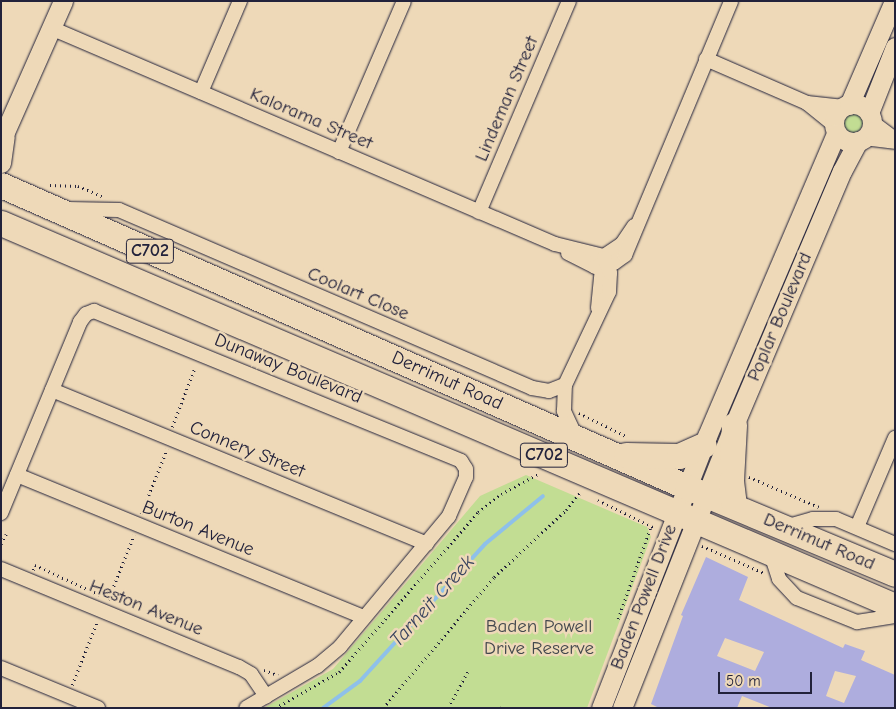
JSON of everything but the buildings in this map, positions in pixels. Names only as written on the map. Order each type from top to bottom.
[{"type":"highway","name":"Derrimut Road","points":[[2,176],[58,210],[696,491],[895,574]]},
{"type":"highway","name":"Derrimut Road","points":[[1,224],[421,401],[675,528],[768,563],[895,606]]},
{"type":"highway","points":[[734,425],[730,481],[734,506]]},
{"type":"highway","points":[[613,454],[679,456],[704,445]]},
{"type":"street","points":[[2,176],[3,138],[63,1]]},
{"type":"street","points":[[201,92],[240,1]]},
{"type":"street","points":[[339,152],[404,1]]},
{"type":"street","name":"Lindeman Street","points":[[479,212],[569,1]]},
{"type":"street","points":[[576,438],[564,406],[565,385],[598,309],[604,263],[622,244],[634,226],[731,1]]},
{"type":"street","points":[[835,129],[836,115],[846,106],[894,1]]},
{"type":"street","name":"Kalorama Street","points":[[51,28],[479,212],[604,263]]},
{"type":"street","points":[[861,140],[870,130],[870,117],[895,47]]},
{"type":"street","points":[[706,60],[807,103],[860,106],[895,138]]},
{"type":"street","points":[[807,103],[846,141],[895,142]]},
{"type":"street","name":"Poplar Boulevard","points":[[696,491],[704,445],[835,129]]},
{"type":"street","name":"Poplar Boulevard","points":[[696,491],[734,425],[842,171],[861,140]]},
{"type":"street","name":"Coolart Close","points":[[58,210],[119,210],[532,388],[549,391],[565,385]]},
{"type":"street","name":"Dunaway Boulevard","points":[[52,390],[80,322],[90,312],[104,314],[451,456],[466,469],[452,511],[427,544]]},
{"type":"street","points":[[1,512],[52,390]]},
{"type":"street","name":"Connery Street","points":[[52,390],[427,544]]},
{"type":"street","points":[[857,527],[895,438]]},
{"type":"street","name":"Burton Avenue","points":[[17,475],[364,617]]},
{"type":"street","name":"Baden Powell Drive","points":[[601,708],[675,528],[696,491]]},
{"type":"street","points":[[784,527],[827,518],[857,527],[895,544]]},
{"type":"street","name":"Baden Powell Drive","points":[[622,708],[675,528]]},
{"type":"street","points":[[246,708],[325,661],[427,544]]},
{"type":"street","points":[[768,563],[779,579],[797,598],[857,622],[895,616]]},
{"type":"street","name":"Heston Avenue","points":[[1,569],[240,667],[251,674],[266,696]]},
{"type":"street","points":[[1,668],[98,708]]},
{"type":"path","points":[[564,406],[571,405],[589,420],[632,438]]},
{"type":"path","points":[[275,708],[339,672],[478,512],[501,494],[538,474]]},
{"type":"path","points":[[741,474],[818,505],[822,510]]},
{"type":"path","points":[[383,708],[494,577],[580,493]]},
{"type":"path","points":[[675,528],[768,563]]},
{"type":"path","points":[[1,544],[6,534]]},
{"type":"path","points":[[31,574],[35,565],[94,590],[105,604]]},
{"type":"path","points":[[261,668],[284,677]]},
{"type":"path","points":[[448,708],[469,669]]},
{"type":"green space","points":[[852,111],[860,114],[863,122],[860,130],[852,133],[844,130],[841,122],[844,114]]},
{"type":"green space","name":"Baden Powell Drive Reserve","points":[[526,475],[647,527],[651,537],[587,708],[264,708],[333,669],[480,496]]},
{"type":"waterway","name":"Tarneit Creek","points":[[323,708],[360,681],[485,544],[543,496]]}]
